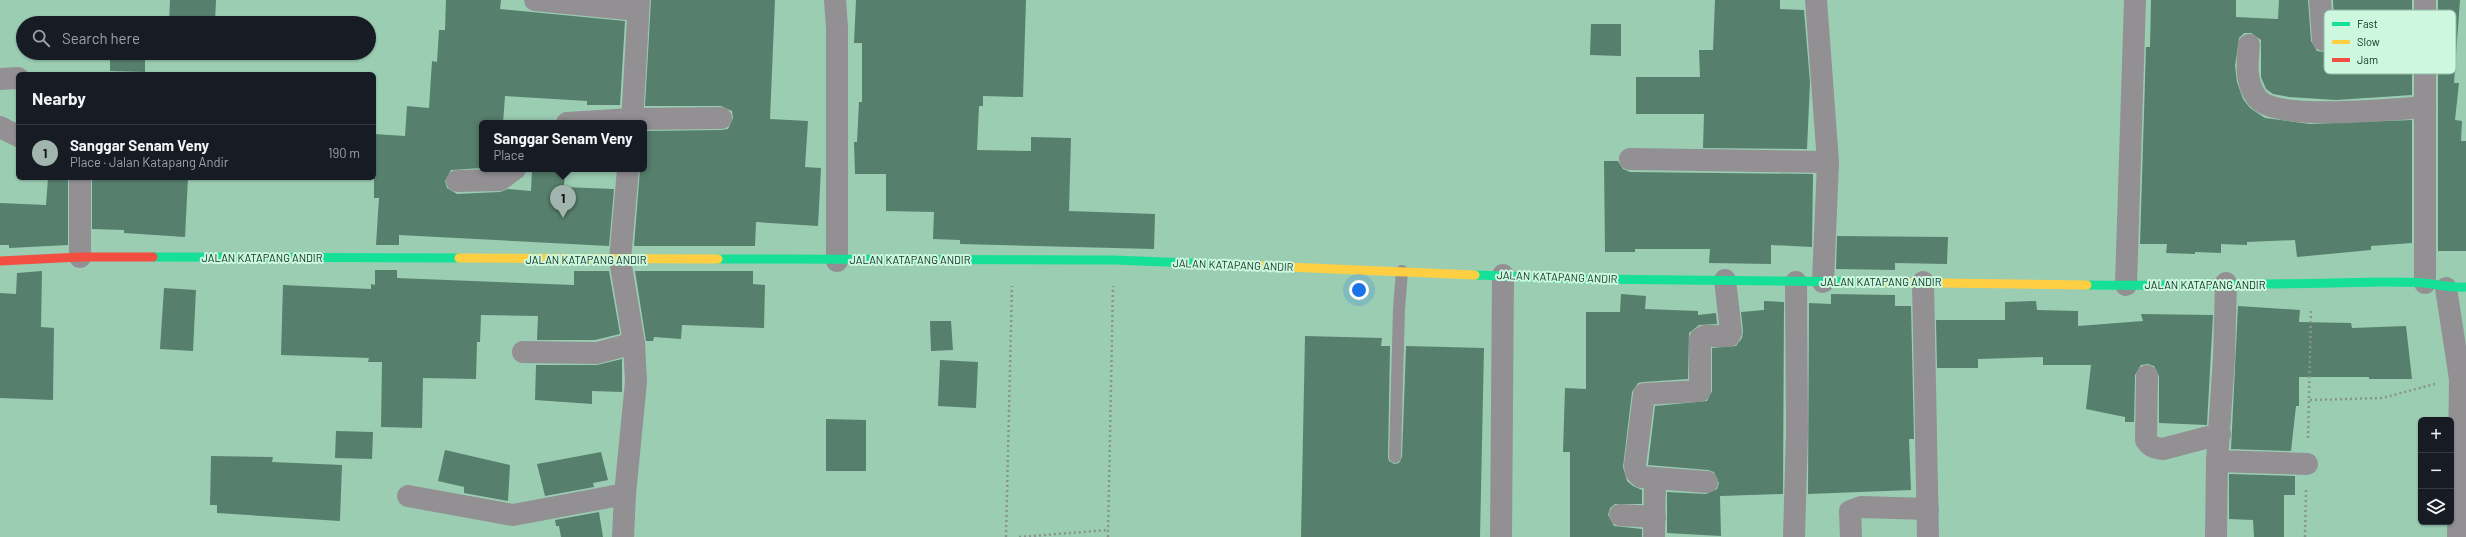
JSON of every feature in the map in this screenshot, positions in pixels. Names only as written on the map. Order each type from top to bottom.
[{"type":"street","points":[[535,0],[639,5],[632,120]]},
{"type":"street","points":[[835,0],[837,28],[837,261]]},
{"type":"street","points":[[1816,0],[1828,162],[1823,282]]},
{"type":"street","points":[[2126,285],[2135,0]]},
{"type":"street","points":[[2320,0],[2323,40]]},
{"type":"street","points":[[2249,45],[2247,71],[2251,88],[2258,99],[2269,106],[2294,112],[2425,107]]},
{"type":"street","points":[[2425,74],[2425,107],[2446,286],[2460,379],[2463,459],[2458,537]]},
{"type":"street","points":[[0,79],[16,78]]},
{"type":"street","points":[[647,120],[721,118]]},
{"type":"street","points":[[0,127],[16,135]]},
{"type":"street","points":[[1630,159],[1828,162]]},
{"type":"street","points":[[457,181],[500,180],[511,172]]},
{"type":"street","points":[[623,537],[625,494],[636,382],[634,343],[620,260],[628,172]]},
{"type":"street","points":[[80,180],[80,257]]},
{"type":"street","name":"JALAN KATAPANG ANDIR","points":[[0,260],[80,257],[837,261],[1114,260],[1584,279],[2126,285],[2226,283],[2312,285],[2383,282],[2446,286]]},
{"type":"street","points":[[1501,537],[1503,275]]},
{"type":"street","points":[[1707,482],[1655,480],[1641,477],[1636,472],[1644,394],[1700,391],[1700,340],[1705,336],[1729,336],[1731,332],[1725,280]]},
{"type":"street","points":[[1794,537],[1797,431],[1796,282]]},
{"type":"street","points":[[1923,282],[1928,537]]},
{"type":"street","points":[[2216,537],[2217,462],[2220,434],[2226,283]]},
{"type":"street","points":[[523,352],[597,353],[634,343]]},
{"type":"street","points":[[2148,376],[2146,440],[2148,443],[2155,448],[2163,449],[2220,434]]},
{"type":"street","points":[[2217,462],[2307,464]]},
{"type":"street","points":[[1620,515],[1655,527],[1655,480]]},
{"type":"street","points":[[408,496],[513,515],[625,494]]},
{"type":"street","points":[[1851,537],[1850,511],[1861,507],[1928,509]]},
{"type":"lane","points":[[1395,457],[1399,309],[1402,271]]},
{"type":"path","points":[[1006,537],[1012,260]]},
{"type":"path","points":[[1108,537],[1114,260]]},
{"type":"path","points":[[2305,537],[2312,285]]},
{"type":"path","points":[[2310,400],[2382,398],[2413,388],[2460,379]]},
{"type":"path","points":[[1018,537],[1108,530]]},
{"type":"building","points":[[170,0],[216,0],[215,16],[169,16]]},
{"type":"building","points":[[446,0],[501,0],[500,9],[625,21],[620,105],[587,105],[587,101],[505,96],[503,120],[479,120],[479,168],[451,170],[445,181],[447,188],[457,194],[500,192],[508,189],[531,191],[532,172],[565,172],[564,187],[614,189],[609,246],[399,235],[399,245],[376,245],[379,198],[374,198],[374,180],[376,180],[376,134],[405,136],[407,106],[429,108],[432,61],[437,62],[439,30],[445,30]]},
{"type":"building","points":[[651,0],[775,0],[770,119],[808,121],[805,167],[821,168],[818,226],[756,222],[755,246],[634,246],[640,172],[647,172],[647,131],[728,129],[733,118],[732,111],[721,106],[645,106]]},
{"type":"building","points":[[856,0],[1026,0],[1023,97],[983,96],[983,106],[979,106],[977,150],[1031,151],[1031,137],[1071,138],[1069,211],[1155,214],[1154,249],[960,244],[960,240],[933,239],[934,212],[886,211],[886,174],[855,174],[854,142],[857,142],[859,102],[862,102],[862,43],[854,43]]},
{"type":"building","points":[[1715,0],[1780,0],[1780,9],[1804,10],[1810,82],[1807,149],[1703,148],[1704,114],[1636,114],[1636,77],[1700,77],[1699,50],[1713,50]]},
{"type":"building","points":[[2151,0],[2236,0],[2236,17],[2278,19],[2279,0],[2308,0],[2311,41],[2317,51],[2324,52],[2324,74],[2412,74],[2412,95],[2336,100],[2289,97],[2273,94],[2266,89],[2261,77],[2261,40],[2251,33],[2244,33],[2239,38],[2235,66],[2237,82],[2243,99],[2250,108],[2265,118],[2310,124],[2412,120],[2412,243],[2371,246],[2371,250],[2297,257],[2295,240],[2247,242],[2247,245],[2221,244],[2221,253],[2195,252],[2195,254],[2166,253],[2167,244],[2140,244],[2146,47],[2150,47]]},
{"type":"building","points":[[2333,0],[2412,0],[2412,10],[2334,10]]},
{"type":"building","points":[[2438,0],[2460,0],[2456,55],[2456,10],[2438,10]]},
{"type":"building","points":[[1591,24],[1621,24],[1621,56],[1590,55]]},
{"type":"building","points":[[110,60],[145,60],[145,72],[110,71]]},
{"type":"building","points":[[2438,74],[2455,74],[2454,83],[2459,83],[2455,120],[2462,121],[2461,141],[2466,141],[2466,251],[2438,251]]},
{"type":"building","points":[[1604,161],[1618,161],[1623,169],[1630,172],[1813,174],[1812,247],[1771,245],[1771,264],[1709,263],[1710,249],[1635,249],[1635,252],[1605,252]]},
{"type":"building","points":[[48,180],[68,180],[68,245],[9,248],[9,245],[0,245],[0,203],[46,205]]},
{"type":"building","points":[[92,180],[188,180],[185,237],[124,233],[124,230],[92,229]]},
{"type":"building","points":[[1837,236],[1948,237],[1947,264],[1895,263],[1895,270],[1836,269]]},
{"type":"building","points":[[375,270],[397,270],[397,278],[574,285],[574,271],[609,271],[620,334],[595,340],[537,340],[538,316],[481,315],[480,342],[477,342],[476,379],[423,378],[422,428],[381,427],[382,362],[368,362],[369,358],[281,355],[283,285],[371,289],[371,284],[375,285]]},
{"type":"building","points":[[42,271],[41,327],[54,328],[53,400],[0,398],[0,293],[16,294],[17,273]]},
{"type":"building","points":[[635,271],[753,271],[753,284],[765,285],[764,328],[682,325],[681,339],[654,337],[653,341],[646,341]]},
{"type":"building","points":[[164,288],[196,290],[193,351],[160,349]]},
{"type":"building","points":[[1621,294],[1646,296],[1645,309],[1698,311],[1698,315],[1716,313],[1717,324],[1699,325],[1689,333],[1688,379],[1638,383],[1632,392],[1623,467],[1627,481],[1633,486],[1642,490],[1642,504],[1615,504],[1610,508],[1608,515],[1614,526],[1642,529],[1642,537],[1570,537],[1570,452],[1563,452],[1565,388],[1586,389],[1586,312],[1620,312]]},
{"type":"building","points":[[1831,294],[1895,295],[1895,306],[1911,306],[1914,439],[1909,439],[1911,490],[1808,494],[1809,303],[1831,304]]},
{"type":"building","points":[[1764,301],[1784,302],[1783,494],[1720,496],[1721,536],[1667,533],[1667,492],[1706,494],[1717,489],[1719,483],[1714,472],[1708,470],[1648,465],[1655,406],[1707,401],[1712,391],[1712,348],[1736,346],[1742,338],[1743,331],[1741,312],[1764,310]]},
{"type":"building","points":[[2036,301],[2037,310],[2078,311],[2078,326],[2143,321],[2141,314],[2213,315],[2207,425],[2159,423],[2159,376],[2154,366],[2148,364],[2141,365],[2135,375],[2134,422],[2125,422],[2125,417],[2086,409],[2091,365],[2043,365],[2043,357],[1978,359],[1978,368],[1937,368],[1936,320],[2005,320],[2005,302]]},
{"type":"building","points":[[2238,306],[2300,310],[2299,322],[2351,323],[2352,328],[2406,326],[2412,379],[2369,379],[2369,377],[2299,377],[2299,406],[2296,406],[2291,451],[2231,449]]},
{"type":"building","points":[[930,321],[951,321],[953,350],[931,351]]},
{"type":"building","points":[[1305,336],[1382,338],[1381,346],[1390,346],[1388,457],[1389,461],[1394,464],[1399,463],[1402,457],[1406,346],[1484,348],[1480,537],[1301,537]]},
{"type":"building","points":[[622,359],[622,392],[592,391],[592,404],[535,400],[536,365],[597,365]]},
{"type":"building","points":[[940,360],[978,362],[976,408],[938,406]]},
{"type":"building","points":[[826,419],[866,420],[866,471],[826,471]]},
{"type":"building","points":[[336,431],[373,432],[372,459],[335,458]]},
{"type":"building","points":[[445,450],[510,465],[508,501],[464,493],[464,487],[438,481]]},
{"type":"building","points":[[601,452],[608,480],[593,483],[594,487],[545,496],[537,464]]},
{"type":"building","points":[[211,456],[273,457],[272,462],[342,465],[340,521],[217,513],[217,505],[210,505]]},
{"type":"building","points":[[2229,474],[2295,476],[2295,495],[2284,495],[2284,537],[2254,537],[2253,520],[2229,519]]},
{"type":"building","points":[[599,512],[603,537],[561,537],[559,526],[556,526],[555,520]]},
{"type":"traffic: fast","points":[[153,257],[459,258]]},
{"type":"traffic: fast","points":[[718,259],[1114,260],[1241,265]]},
{"type":"traffic: fast","points":[[1475,275],[1584,279],[1868,282]]},
{"type":"traffic: fast","points":[[2087,285],[2392,282],[2466,287]]},
{"type":"traffic: slow","points":[[459,258],[718,259]]},
{"type":"traffic: slow","points":[[1241,265],[1475,275]]},
{"type":"traffic: slow","points":[[1868,282],[2087,285]]},
{"type":"traffic: jam","points":[[0,261],[80,257],[153,257]]},
{"type":"place","name":"Sanggar Senam Veny","points":[[563,218]]}]
